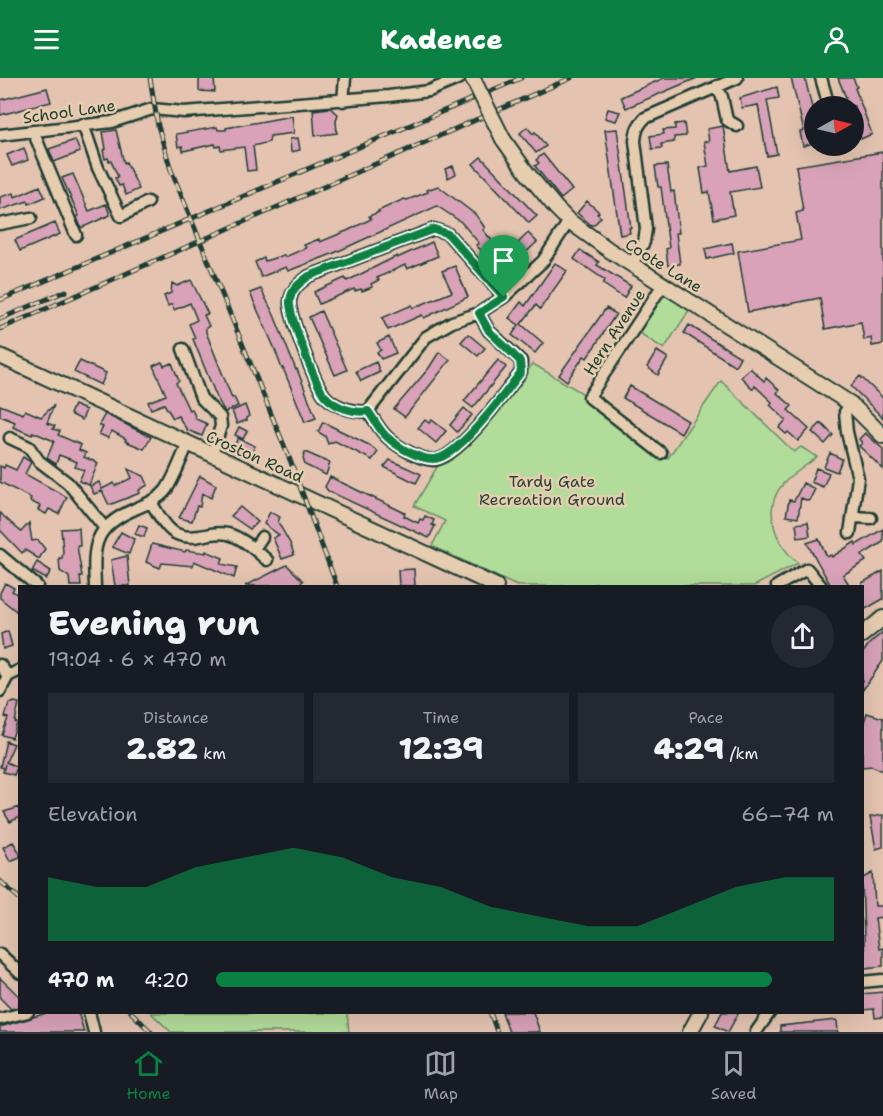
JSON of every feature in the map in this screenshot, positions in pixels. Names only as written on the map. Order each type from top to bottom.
[{"type":"street","points":[[343,100],[345,78]]},
{"type":"street","name":"School Lane","points":[[0,135],[112,122],[152,109],[183,112],[429,91],[468,78]]},
{"type":"street","name":"Coote Lane","points":[[468,78],[503,140],[527,173],[569,222],[851,404],[883,436]]},
{"type":"street","points":[[632,264],[644,242],[647,222],[635,141],[636,130],[645,118],[737,78]]},
{"type":"street","points":[[821,78],[826,96]]},
{"type":"street","points":[[717,87],[722,97],[727,120],[737,126]]},
{"type":"street","points":[[84,124],[98,168],[122,216],[148,202]]},
{"type":"street","points":[[33,131],[76,235]]},
{"type":"street","points":[[0,224],[31,218]]},
{"type":"street","points":[[504,297],[448,234],[434,229],[309,276],[293,289],[289,303],[309,364],[325,396],[346,409],[359,412],[368,411],[426,337],[452,322],[479,313],[504,297],[543,261],[569,222]]},
{"type":"street","name":"Hern Avenue","points":[[661,453],[589,397],[664,284]]},
{"type":"street","points":[[368,411],[387,437],[414,454],[434,460],[451,453],[474,430],[521,372],[520,361],[489,331],[479,313]]},
{"type":"street","points":[[183,349],[201,398],[219,417],[221,426],[212,454]]},
{"type":"street","name":"Croston Road","points":[[0,357],[494,585]]},
{"type":"street","points":[[850,533],[858,478],[847,432],[845,412],[851,404]]},
{"type":"street","points":[[10,438],[29,447],[39,461],[68,483],[104,526]]},
{"type":"street","points":[[95,585],[93,558],[104,526],[125,513],[151,502],[166,489],[188,444]]},
{"type":"street","points":[[151,502],[164,524],[176,534],[183,537],[217,533],[229,535],[238,538],[267,560]]},
{"type":"street","points":[[853,516],[871,518]]},
{"type":"street","points":[[254,549],[262,537]]},
{"type":"street","points":[[0,555],[36,585]]},
{"type":"street","points":[[779,585],[807,569],[820,585]]},
{"type":"street","points":[[864,633],[883,618]]},
{"type":"street","points":[[0,665],[8,676]]},
{"type":"street","points":[[0,691],[8,676],[18,671]]},
{"type":"street","points":[[0,954],[18,971]]},
{"type":"street","points":[[864,982],[883,980]]},
{"type":"street","points":[[2,1017],[18,1014]]},
{"type":"street","points":[[90,1014],[94,1032]]},
{"type":"street","points":[[690,1032],[700,1014]]},
{"type":"street","points":[[756,1032],[769,1014]]},
{"type":"green space","points":[[664,292],[690,309],[664,349],[638,332]]},
{"type":"green space","name":"Tardy Gate Recreation Ground","points":[[533,364],[589,397],[668,458],[721,381],[794,452],[801,447],[817,457],[783,484],[773,504],[772,515],[778,537],[783,547],[798,563],[756,585],[602,585],[597,583],[590,585],[515,585],[432,546],[445,521],[414,506],[440,462],[493,412]]},
{"type":"green space","points":[[152,1014],[347,1014],[349,1032],[171,1032]]},
{"type":"building","points":[[199,78],[214,78],[215,92],[199,91]]},
{"type":"building","points":[[664,78],[697,78],[626,108],[621,97]]},
{"type":"building","points":[[791,78],[805,78],[809,96],[804,96],[804,131]]},
{"type":"building","points":[[838,78],[853,78],[858,96],[845,96]]},
{"type":"building","points":[[777,87],[779,98],[767,100],[777,154],[767,156],[758,105],[742,108],[740,98]]},
{"type":"building","points":[[47,88],[51,102],[0,115],[0,100]]},
{"type":"building","points":[[330,108],[338,114],[337,133],[315,136],[313,110]]},
{"type":"building","points":[[608,109],[620,112],[616,121],[605,118]]},
{"type":"building","points":[[864,112],[872,134],[864,138]]},
{"type":"building","points":[[292,116],[294,133],[270,136],[269,142],[253,146],[256,170],[247,171],[244,147],[221,150],[220,146],[216,147],[215,144],[183,151],[182,146],[178,147],[176,134],[217,127],[218,130],[226,130],[226,128]]},
{"type":"building","points":[[684,123],[686,136],[674,137],[674,142],[661,144],[662,148],[652,149],[650,136],[664,134],[663,130],[675,129],[675,124]]},
{"type":"building","points":[[723,126],[730,171],[756,166],[760,187],[730,192],[734,215],[714,219],[709,192],[704,193],[700,168],[708,166],[704,142],[709,141],[707,129]]},
{"type":"building","points":[[527,127],[533,134],[535,132],[546,146],[536,153],[520,133]]},
{"type":"building","points":[[617,129],[631,228],[629,228],[630,233],[620,235],[605,130]]},
{"type":"building","points":[[116,130],[124,163],[126,162],[139,189],[126,195],[122,185],[119,186],[115,178],[118,177],[111,161],[108,158],[105,159],[103,150],[106,149],[103,132]]},
{"type":"building","points":[[804,131],[803,146],[800,132]]},
{"type":"building","points":[[298,138],[300,150],[291,152],[290,139]]},
{"type":"building","points":[[75,140],[80,152],[54,162],[49,149]]},
{"type":"building","points":[[24,148],[28,160],[12,166],[7,155]]},
{"type":"building","points":[[883,152],[883,344],[872,346],[871,338],[864,340],[861,322],[825,329],[820,298],[748,312],[738,251],[801,240],[796,213],[803,211],[796,166]]},
{"type":"building","points":[[543,154],[572,190],[561,199],[535,166],[539,163],[536,160]]},
{"type":"building","points":[[481,157],[537,216],[529,223],[473,164]]},
{"type":"building","points":[[667,165],[671,192],[674,191],[680,264],[668,266],[666,249],[669,248],[661,187],[658,187],[655,166]]},
{"type":"building","points":[[453,166],[456,174],[448,178],[445,169]]},
{"type":"building","points":[[73,174],[89,211],[106,204],[110,215],[81,228],[77,217],[79,216],[62,178]]},
{"type":"building","points":[[40,186],[45,197],[29,204],[28,201],[0,210],[0,197],[14,193],[15,197]]},
{"type":"building","points":[[438,186],[476,215],[485,228],[483,230],[500,250],[489,259],[476,245],[479,243],[461,222],[437,206],[332,254],[288,271],[286,267],[261,277],[255,262],[264,258],[265,261],[284,255],[285,257],[306,248],[304,245],[319,239],[320,242],[349,230],[371,219],[369,216],[378,211]]},
{"type":"building","points":[[587,201],[601,217],[594,225],[577,213]]},
{"type":"building","points":[[55,223],[60,234],[20,251],[15,240]]},
{"type":"building","points":[[528,233],[537,242],[521,257],[513,248]]},
{"type":"building","points":[[432,242],[438,256],[407,269],[405,265],[377,278],[379,280],[371,284],[372,287],[362,291],[354,289],[319,304],[314,292],[345,278],[347,281],[397,256],[397,258]]},
{"type":"building","points":[[732,243],[734,253],[707,259],[705,249]]},
{"type":"building","points":[[580,250],[599,262],[597,265],[631,286],[624,298],[603,284],[605,280],[574,259]]},
{"type":"building","points":[[555,263],[567,271],[540,309],[536,305],[521,324],[543,343],[535,353],[512,335],[519,325],[509,318],[521,302],[525,306]]},
{"type":"building","points":[[455,266],[468,297],[424,318],[422,315],[388,330],[382,318],[452,292],[442,271]]},
{"type":"building","points":[[191,280],[208,314],[204,315],[209,326],[206,332],[232,398],[234,397],[238,406],[225,412],[193,339],[195,338],[189,324],[197,320],[190,303],[174,310],[172,304],[168,306],[164,296],[171,293],[172,283],[177,286]]},
{"type":"building","points":[[261,289],[316,418],[305,422],[282,369],[250,293]]},
{"type":"building","points":[[606,308],[616,314],[587,358],[584,356],[567,381],[559,375]]},
{"type":"building","points":[[321,311],[347,370],[335,375],[309,317]]},
{"type":"building","points":[[689,325],[740,357],[735,366],[684,333]]},
{"type":"building","points":[[468,334],[485,348],[478,356],[461,342]]},
{"type":"building","points":[[389,337],[396,353],[381,359],[377,352],[381,350],[377,343]]},
{"type":"building","points":[[657,351],[668,358],[658,375],[647,367]]},
{"type":"building","points":[[439,352],[450,360],[405,417],[394,409],[429,368]]},
{"type":"building","points":[[498,360],[506,367],[473,408],[464,401]]},
{"type":"building","points":[[80,361],[106,373],[101,385],[74,372]]},
{"type":"building","points":[[162,362],[164,366],[172,363],[179,381],[176,383],[189,410],[192,409],[196,419],[207,424],[202,436],[187,430],[178,416],[173,418],[164,404],[151,409],[148,402],[166,395],[153,366]]},
{"type":"building","points":[[376,362],[380,372],[361,381],[356,371]]},
{"type":"building","points":[[750,368],[764,381],[766,378],[779,390],[777,393],[792,406],[788,410],[809,429],[798,441],[779,428],[786,420],[770,405],[772,402],[755,386],[753,389],[741,377]]},
{"type":"building","points":[[860,376],[883,398],[883,418],[851,386]]},
{"type":"building","points":[[630,386],[688,421],[681,433],[623,398]]},
{"type":"building","points":[[0,405],[23,414],[25,410],[41,417],[54,405],[47,423],[55,426],[53,429],[60,431],[58,435],[81,445],[79,450],[86,453],[84,457],[98,463],[89,485],[79,481],[84,470],[75,467],[77,462],[59,455],[56,464],[47,458],[54,441],[13,427],[15,422],[0,416]]},
{"type":"building","points":[[74,405],[86,410],[82,420],[70,414]]},
{"type":"building","points":[[245,405],[249,416],[247,420],[237,424],[232,411]]},
{"type":"building","points":[[464,408],[472,415],[457,432],[450,425]]},
{"type":"building","points":[[105,414],[151,437],[144,449],[125,441],[126,439],[112,431],[108,438],[99,434],[103,427],[99,425]]},
{"type":"building","points":[[425,420],[429,423],[432,420],[446,431],[436,443],[418,428]]},
{"type":"building","points":[[323,422],[369,445],[378,452],[372,460],[335,441],[328,444],[325,436],[318,432]]},
{"type":"building","points":[[821,423],[833,435],[825,444],[812,432]]},
{"type":"building","points":[[239,427],[247,431],[243,439],[235,435]]},
{"type":"building","points":[[865,433],[883,449],[883,469],[859,446],[862,443],[859,439]]},
{"type":"building","points":[[238,438],[255,446],[250,456],[233,448]]},
{"type":"building","points":[[305,452],[330,463],[326,475],[305,465],[303,458]]},
{"type":"building","points":[[830,453],[842,459],[837,472],[824,467]]},
{"type":"building","points":[[23,457],[31,462],[25,474],[67,497],[59,514],[49,509],[46,514],[38,510],[40,506],[30,501],[31,498],[0,482],[0,466],[4,468],[5,465],[16,470]]},
{"type":"building","points":[[390,460],[421,474],[416,483],[384,467]]},
{"type":"building","points":[[816,468],[829,473],[823,487],[811,482]]},
{"type":"building","points":[[128,469],[144,476],[148,485],[139,490],[140,493],[109,505],[102,491],[94,494],[90,486],[99,482],[102,489],[132,478]]},
{"type":"building","points":[[200,476],[216,485],[211,498],[202,493],[200,507],[197,506],[192,521],[179,518]]},
{"type":"building","points":[[330,477],[405,513],[404,516],[418,523],[425,516],[434,520],[432,525],[435,526],[429,538],[328,491],[325,487]]},
{"type":"building","points":[[803,483],[815,489],[809,501],[801,498],[798,518],[786,516],[789,500],[794,501]]},
{"type":"building","points":[[240,507],[258,522],[250,529],[231,516]]},
{"type":"building","points":[[270,512],[280,517],[278,522],[294,555],[282,559],[273,538],[279,535],[264,524]]},
{"type":"building","points":[[0,513],[21,532],[29,523],[32,541],[38,540],[45,549],[39,559],[25,550],[22,553],[0,530]]},
{"type":"building","points":[[808,522],[810,536],[798,538],[796,524]]},
{"type":"building","points":[[139,525],[147,528],[144,537],[135,534]]},
{"type":"building","points":[[79,528],[80,546],[77,546],[82,576],[80,576],[81,585],[70,585],[69,577],[60,571],[59,558],[62,558],[63,552],[61,529]]},
{"type":"building","points":[[883,529],[883,542],[862,555],[866,561],[843,575],[849,585],[830,585],[807,543],[819,539],[827,557],[831,555],[832,557],[855,542],[856,545]]},
{"type":"building","points":[[121,532],[134,539],[129,554],[112,547]]},
{"type":"building","points":[[152,544],[185,552],[186,550],[206,553],[206,551],[223,558],[221,564],[237,567],[234,578],[194,561],[193,566],[162,563],[160,568],[146,562]]},
{"type":"building","points":[[127,556],[130,585],[115,585],[111,560]]},
{"type":"building","points":[[37,562],[51,571],[46,579],[32,571]]},
{"type":"building","points":[[287,565],[303,581],[298,585],[247,585]]},
{"type":"building","points":[[414,569],[415,585],[399,585],[398,570]]},
{"type":"building","points":[[883,571],[883,599],[864,610],[864,585],[862,583]]},
{"type":"building","points":[[5,583],[14,588],[12,591],[18,595],[16,611],[0,598]]},
{"type":"building","points":[[8,631],[12,646],[3,649],[1,634]]},
{"type":"building","points":[[883,632],[883,661],[864,688],[864,651]]},
{"type":"building","points":[[9,703],[18,703],[18,708],[15,722],[17,723],[12,738],[2,735],[8,718],[5,717]]},
{"type":"building","points":[[867,713],[883,718],[883,771],[872,766],[864,767],[864,722]]},
{"type":"building","points":[[6,741],[14,744],[6,762],[17,767],[14,775],[3,772],[4,768],[0,767]]},
{"type":"building","points":[[18,808],[18,818],[10,822],[4,812]]},
{"type":"building","points":[[883,815],[883,847],[876,849],[870,817]]},
{"type":"building","points":[[13,842],[18,850],[18,858],[10,861],[3,847]]},
{"type":"building","points":[[873,873],[875,906],[883,906],[883,917],[875,918],[879,949],[883,948],[883,966],[865,968],[864,878]]},
{"type":"building","points":[[0,978],[18,995],[18,1007],[11,1009],[0,998]]},
{"type":"building","points":[[883,992],[883,1017],[875,1018],[874,1009],[864,1010],[864,994]]},
{"type":"building","points":[[43,1014],[79,1014],[84,1032],[0,1032],[0,1027]]},
{"type":"building","points":[[503,1014],[534,1014],[540,1032],[509,1032]]},
{"type":"building","points":[[721,1014],[738,1014],[728,1032],[715,1026]]},
{"type":"building","points":[[837,1020],[838,1032],[780,1032],[780,1026]]},
{"type":"railway","points":[[150,78],[158,126],[171,170],[290,460],[337,585]]},
{"type":"railway","points":[[0,300],[521,78]]},
{"type":"railway","points":[[0,329],[571,78]]},
{"type":"railway","points":[[0,319],[66,291]]},
{"type":"railway","points":[[0,881],[18,897]]},
{"type":"railway","points":[[133,1014],[151,1032]]},
{"type":"railway","points":[[491,1014],[497,1032]]},
{"type":"route","points":[[434,229],[448,234],[504,297],[479,313],[489,331],[520,361],[521,372],[474,430],[451,453],[434,460],[414,454],[387,437],[368,411],[359,412],[346,409],[325,396],[309,364],[289,303],[293,289],[309,276],[434,229]]}]
